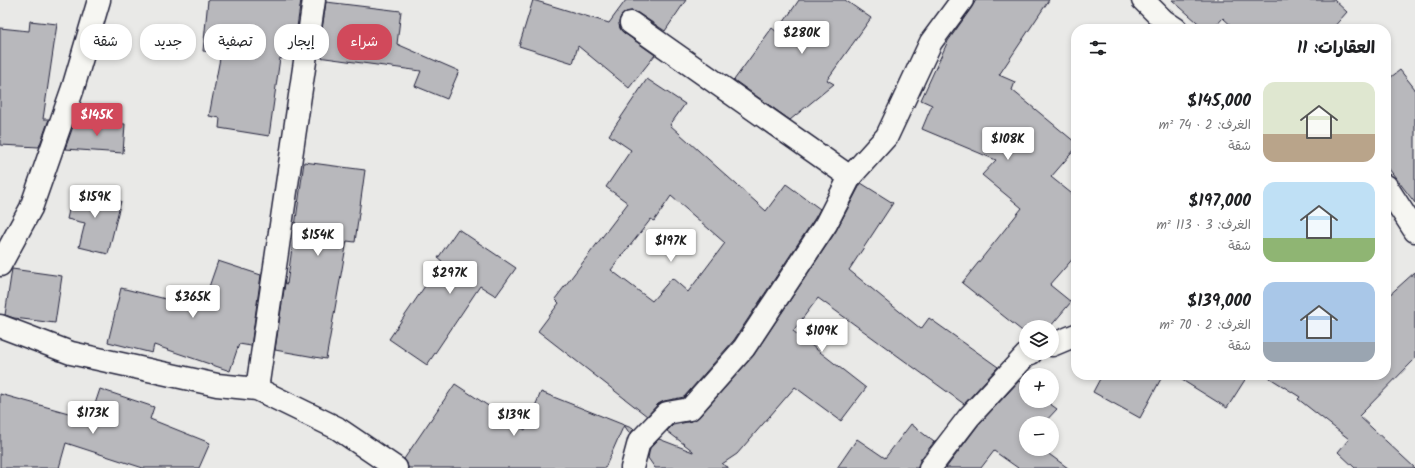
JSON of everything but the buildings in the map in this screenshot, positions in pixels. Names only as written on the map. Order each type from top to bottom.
[{"type":"street","points":[[0,265],[31,208],[73,88],[99,0]]},
{"type":"street","points":[[257,389],[314,0]]},
{"type":"street","points":[[632,468],[639,442],[667,413],[690,409],[744,348],[826,224],[850,177],[887,136],[931,42],[962,0]]},
{"type":"street","points":[[1142,0],[1168,24]]},
{"type":"street","points":[[631,23],[850,177]]},
{"type":"street","points":[[1391,194],[1415,231]]},
{"type":"street","points":[[0,326],[71,353],[217,385],[257,389],[337,428],[396,468]]},
{"type":"street","points":[[1059,342],[1071,337]]},
{"type":"street","points":[[930,468],[969,417],[1021,360]]}]
